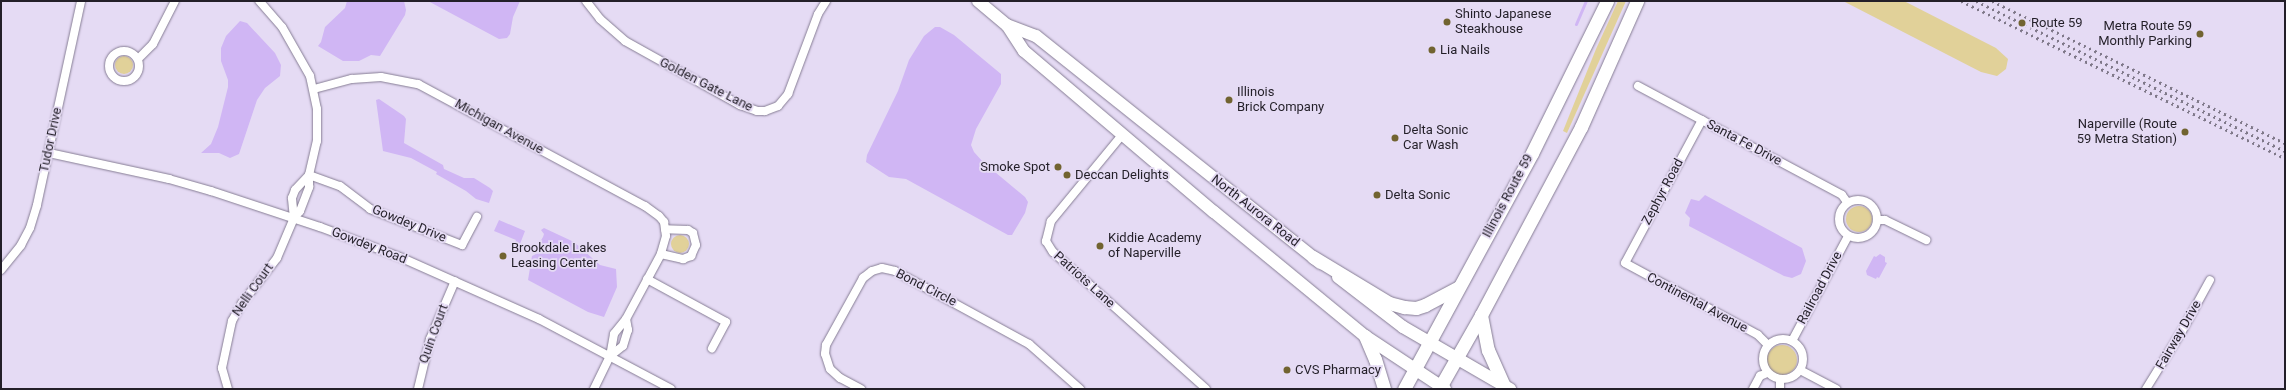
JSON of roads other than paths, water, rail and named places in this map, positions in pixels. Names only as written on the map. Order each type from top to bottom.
[{"type":"main road","name":"North Aurora Road","points":[[978,1],[1007,26],[1024,51],[1122,135],[1365,336],[1441,388]]},
{"type":"main road","name":"Illinois Route 59","points":[[1404,389],[1532,153],[1607,1]]},
{"type":"main road","points":[[1441,388],[1455,359],[1481,315],[1581,127],[1637,1]]},
{"type":"main road","name":"North Aurora Road","points":[[1007,26],[1036,36],[1371,304],[1429,343],[1507,388]]},
{"type":"main road","points":[[1313,257],[1389,303],[1404,307],[1416,308],[1425,305],[1459,287]]},
{"type":"main road","points":[[1481,315],[1488,350],[1507,388]]},
{"type":"main road","points":[[1365,336],[1375,358],[1384,389]]},
{"type":"street","name":"Tudor Drive","points":[[1,270],[22,245],[30,228],[81,1]]},
{"type":"street","points":[[138,59],[153,44],[175,1]]},
{"type":"street","name":"Nelli Court","points":[[227,389],[222,368],[232,321],[242,303],[277,258],[294,218],[300,211],[309,187],[309,175],[314,158],[318,126],[314,89],[305,62],[282,26],[259,1]]},
{"type":"street","name":"Golden Gate Lane","points":[[586,1],[600,19],[625,41],[740,105],[750,109],[765,111],[778,106],[788,94],[818,14],[826,1]]},
{"type":"street","name":"Michigan Avenue","points":[[314,89],[352,79],[381,77],[418,84],[646,206],[664,222],[665,229]]},
{"type":"street","name":"Santa Fe Drive","points":[[1638,86],[1842,195],[1847,202]]},
{"type":"street","name":"Zephyr Road","points":[[1625,263],[1702,120]]},
{"type":"street","name":"Patriots Lane","points":[[1122,135],[1051,221],[1047,231],[1046,241],[1053,252],[1206,389]]},
{"type":"street","name":"Gowdey Road","points":[[48,153],[169,180],[294,218],[402,258],[539,319],[671,389]]},
{"type":"street","points":[[294,218],[292,198],[295,190],[309,175]]},
{"type":"street","name":"Gowdey Drive","points":[[309,175],[340,186],[370,209],[462,245],[477,217]]},
{"type":"street","points":[[1859,199],[1870,204],[1876,214],[1877,220],[1872,232],[1867,236],[1854,238],[1848,236],[1843,231],[1838,219],[1842,207],[1847,202],[1859,199]]},
{"type":"street","points":[[1877,220],[1885,220],[1926,240]]},
{"type":"street","points":[[594,389],[610,356],[614,334],[626,319],[661,254],[665,229],[688,230],[692,233],[696,245],[691,256],[683,259],[661,254]]},
{"type":"street","name":"Railroad Drive","points":[[1792,341],[1848,236]]},
{"type":"street","name":"Continental Avenue","points":[[1625,263],[1758,335],[1768,345]]},
{"type":"street","name":"Bond Circle","points":[[861,389],[830,369],[825,354],[826,345],[863,278],[872,271],[882,268],[895,271],[1029,344],[1080,389]]},
{"type":"street","points":[[647,279],[726,322],[712,348]]},
{"type":"street","name":"Fairway Drive","points":[[2146,389],[2190,319],[2210,280]]},
{"type":"street","name":"Quin Court","points":[[418,389],[430,339],[455,281]]},
{"type":"street","points":[[610,356],[623,346],[628,330],[626,319]]},
{"type":"street","points":[[1779,339],[1792,341],[1802,352],[1803,358],[1800,370],[1792,378],[1780,379],[1767,372],[1762,362],[1762,356],[1768,345],[1779,339]]},
{"type":"street","points":[[1800,370],[1836,389]]},
{"type":"street","points":[[1753,389],[1760,376],[1767,372]]},
{"type":"street","points":[[1780,379],[1780,389]]},
{"type":"waterway","points":[[1576,24],[1586,1]]},
{"type":"railway","points":[[1961,1],[2285,158]]},
{"type":"railway","points":[[1976,1],[2285,151]]},
{"type":"railway","points":[[1992,1],[2285,143]]},
{"type":"place","name":"Shinto Japanese Steakhouse","points":[[1447,22]]},
{"type":"place","name":"Route 59","points":[[2022,23]]},
{"type":"place","name":"Metra Route 59 Monthly Parking","points":[[2200,34]]},
{"type":"place","name":"Lia Nails","points":[[1432,50]]},
{"type":"place","name":"Illinois Brick Company","points":[[1229,100]]},
{"type":"place","name":"Naperville (Route 59 Metra Station)","points":[[2185,132]]},
{"type":"place","name":"Delta Sonic Car Wash","points":[[1395,138]]},
{"type":"place","name":"Smoke Spot","points":[[1058,167]]},
{"type":"place","name":"Deccan Delights","points":[[1067,175]]},
{"type":"place","name":"Delta Sonic","points":[[1377,195]]},
{"type":"place","name":"Kiddie Academy of Naperville","points":[[1100,246]]},
{"type":"place","name":"Brookdale Lakes Leasing Center","points":[[503,256]]},
{"type":"place","name":"CVS Pharmacy","points":[[1287,370]]}]
